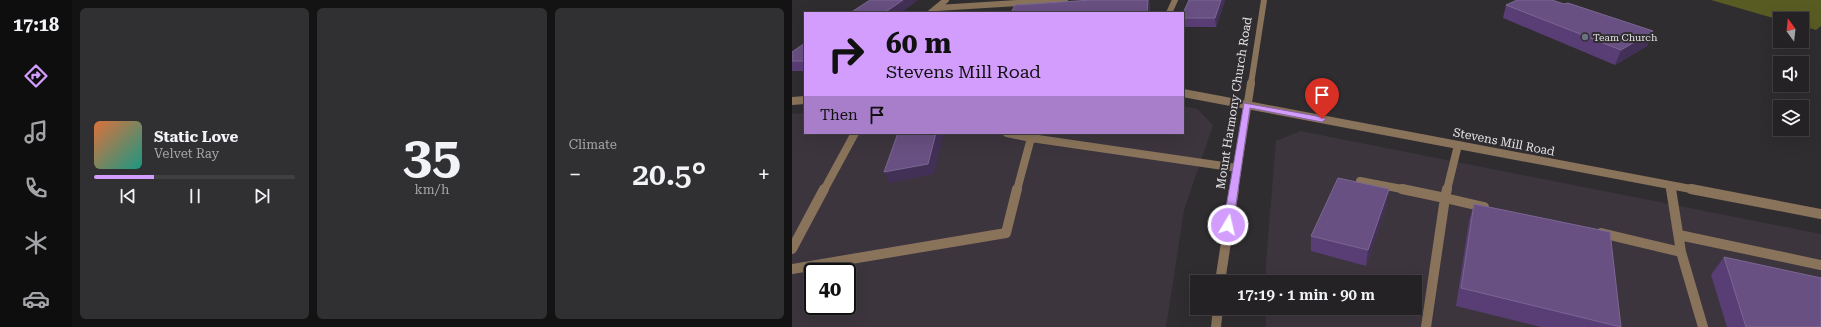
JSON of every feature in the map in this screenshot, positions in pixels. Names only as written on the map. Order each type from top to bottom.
[{"type":"street","points":[[931,12],[946,0]]},
{"type":"street","points":[[936,8],[1065,0]]},
{"type":"street","points":[[1169,12],[1175,0]]},
{"type":"street","name":"Mount Harmony Church Road","points":[[1221,275],[1264,0]]},
{"type":"street","name":"Stevens Mill Road","points":[[1184,93],[1821,214]]},
{"type":"street","points":[[792,101],[804,100]]},
{"type":"street","points":[[792,249],[854,134]]},
{"type":"street","points":[[1012,134],[1237,168]]},
{"type":"street","points":[[792,269],[1006,234],[1031,138]]},
{"type":"street","points":[[1426,327],[1445,198],[1458,145]]},
{"type":"street","points":[[1360,181],[1492,209]]},
{"type":"street","points":[[1670,186],[1681,252],[1703,327]]},
{"type":"street","points":[[1593,231],[1681,252]]},
{"type":"street","points":[[1679,235],[1821,265]]},
{"type":"street","points":[[1216,327],[1217,315]]},
{"type":"shaded area","points":[[1184,106],[1197,109],[1213,125],[1184,210],[1166,327],[792,327],[792,114],[804,113],[804,134],[1184,134]]},
{"type":"shaded area","points":[[1300,131],[1821,234],[1821,327],[1266,327],[1266,315],[1422,315],[1422,275],[1266,275],[1276,141]]},
{"type":"green space","points":[[1711,0],[1821,0],[1821,26],[1816,30],[1809,28],[1809,12],[1773,12],[1773,18]]},
{"type":"building","points":[[870,0],[903,0],[885,12],[852,12]]},
{"type":"building","points":[[1091,0],[1148,0],[1147,12],[1012,12],[1015,5]]},
{"type":"building","points":[[1189,0],[1221,0],[1215,18],[1184,18],[1183,12]]},
{"type":"building","points":[[1517,0],[1552,0],[1564,4],[1568,3],[1653,31],[1621,50],[1506,5]]},
{"type":"building","points":[[804,44],[804,61],[792,61],[792,52]]},
{"type":"building","points":[[898,134],[936,134],[928,164],[884,172]]},
{"type":"building","points":[[1338,178],[1389,189],[1368,250],[1311,236]]},
{"type":"building","points":[[1474,204],[1610,232],[1621,327],[1461,288]]},
{"type":"building","points":[[1724,257],[1821,278],[1821,327],[1746,327]]},
{"type":"place","name":"Team Church","points":[[1585,37]]},
{"type":"route","points":[[1228,225],[1247,105],[1322,119]]}]
